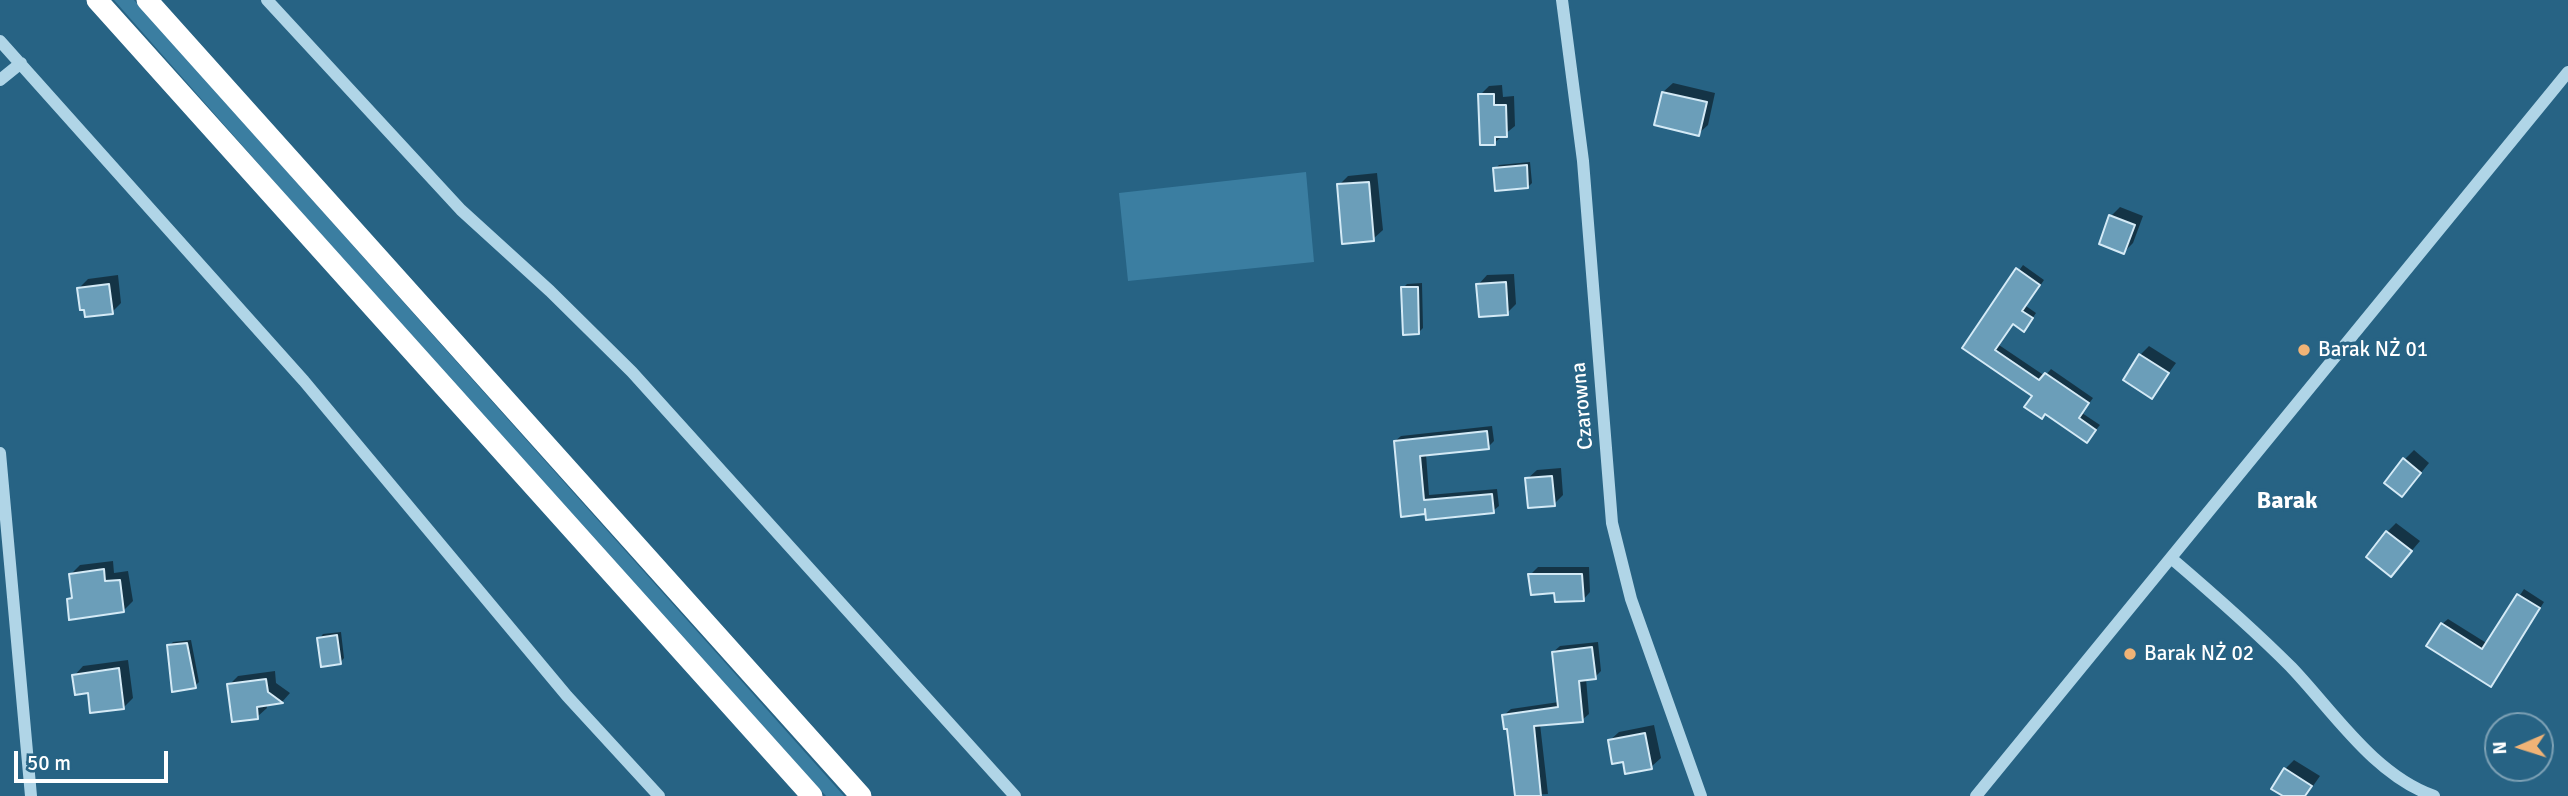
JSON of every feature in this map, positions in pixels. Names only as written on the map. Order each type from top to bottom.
[{"type":"highway","points":[[97,0],[812,796]]},
{"type":"highway","points":[[147,0],[861,796]]},
{"type":"street","points":[[267,0],[461,210],[550,291],[632,372],[1015,796]]},
{"type":"street","name":"Czarowna","points":[[1562,0],[1583,161],[1612,523],[1631,599],[1701,796]]},
{"type":"street","points":[[0,41],[304,381],[567,696],[659,796]]},
{"type":"street","points":[[0,80],[20,63]]},
{"type":"street","points":[[1976,796],[2568,72]]},
{"type":"street","points":[[0,453],[31,796]]},
{"type":"street","points":[[2171,558],[2290,666],[2385,765],[2407,782],[2434,796]]},
{"type":"shaded area","points":[[114,0],[134,0],[844,796],[826,796],[435,364]]},
{"type":"shaded area","points":[[1306,172],[1314,262],[1128,281],[1119,193]]},
{"type":"building","points":[[1662,92],[1707,102],[1699,136],[1654,125]]},
{"type":"building","points":[[1478,94],[1494,94],[1494,105],[1506,105],[1507,137],[1495,137],[1495,145],[1480,145]]},
{"type":"building","points":[[1527,165],[1528,188],[1495,191],[1493,168]]},
{"type":"building","points":[[1369,182],[1374,241],[1342,244],[1337,184]]},
{"type":"building","points":[[2109,215],[2135,225],[2124,254],[2099,244]]},
{"type":"building","points":[[2016,268],[2040,285],[2022,311],[2033,318],[2024,332],[2013,324],[1995,350],[2039,380],[2045,373],[2089,403],[2079,418],[2096,430],[2087,443],[2045,414],[2042,419],[2024,407],[2032,396],[1962,348]]},
{"type":"building","points":[[1506,282],[1508,315],[1479,317],[1476,284]]},
{"type":"building","points":[[109,284],[113,314],[85,317],[84,310],[80,310],[77,288]]},
{"type":"building","points":[[1401,287],[1418,287],[1419,334],[1403,335]]},
{"type":"building","points":[[2139,354],[2169,373],[2152,399],[2123,380]]},
{"type":"building","points":[[1487,431],[1489,449],[1420,456],[1424,500],[1492,494],[1494,513],[1426,520],[1425,509],[1425,514],[1401,517],[1394,441]]},
{"type":"building","points":[[2403,458],[2421,473],[2402,497],[2384,483]]},
{"type":"building","points":[[1552,476],[1555,506],[1528,508],[1525,478]]},
{"type":"building","points":[[2386,531],[2412,551],[2391,577],[2366,557]]},
{"type":"building","points":[[104,569],[105,581],[120,580],[124,612],[69,620],[67,599],[72,598],[69,574]]},
{"type":"building","points":[[1528,574],[1582,574],[1584,601],[1555,602],[1554,593],[1531,595]]},
{"type":"building","points":[[2517,594],[2540,608],[2491,687],[2426,646],[2441,623],[2482,649]]},
{"type":"building","points":[[337,635],[341,664],[321,667],[317,638]]},
{"type":"building","points":[[187,643],[196,688],[172,692],[167,645]]},
{"type":"building","points":[[1592,647],[1596,679],[1579,681],[1583,722],[1534,726],[1541,796],[1515,796],[1507,729],[1504,729],[1502,715],[1558,707],[1552,652]]},
{"type":"building","points":[[119,668],[124,709],[90,713],[88,693],[75,695],[72,675]]},
{"type":"building","points":[[266,679],[268,692],[283,703],[257,707],[258,719],[232,722],[227,684]]},
{"type":"building","points":[[1645,733],[1652,769],[1625,774],[1623,762],[1612,764],[1608,740]]},
{"type":"building","points":[[2284,768],[2312,786],[2305,796],[2283,796],[2271,789]]},
{"type":"place","name":"Barak NŻ 01","points":[[2304,350]]},
{"type":"place","name":"Barak NŻ 02","points":[[2130,654]]},
{"type":"district","name":"Barak","points":[[2287,502]]}]
